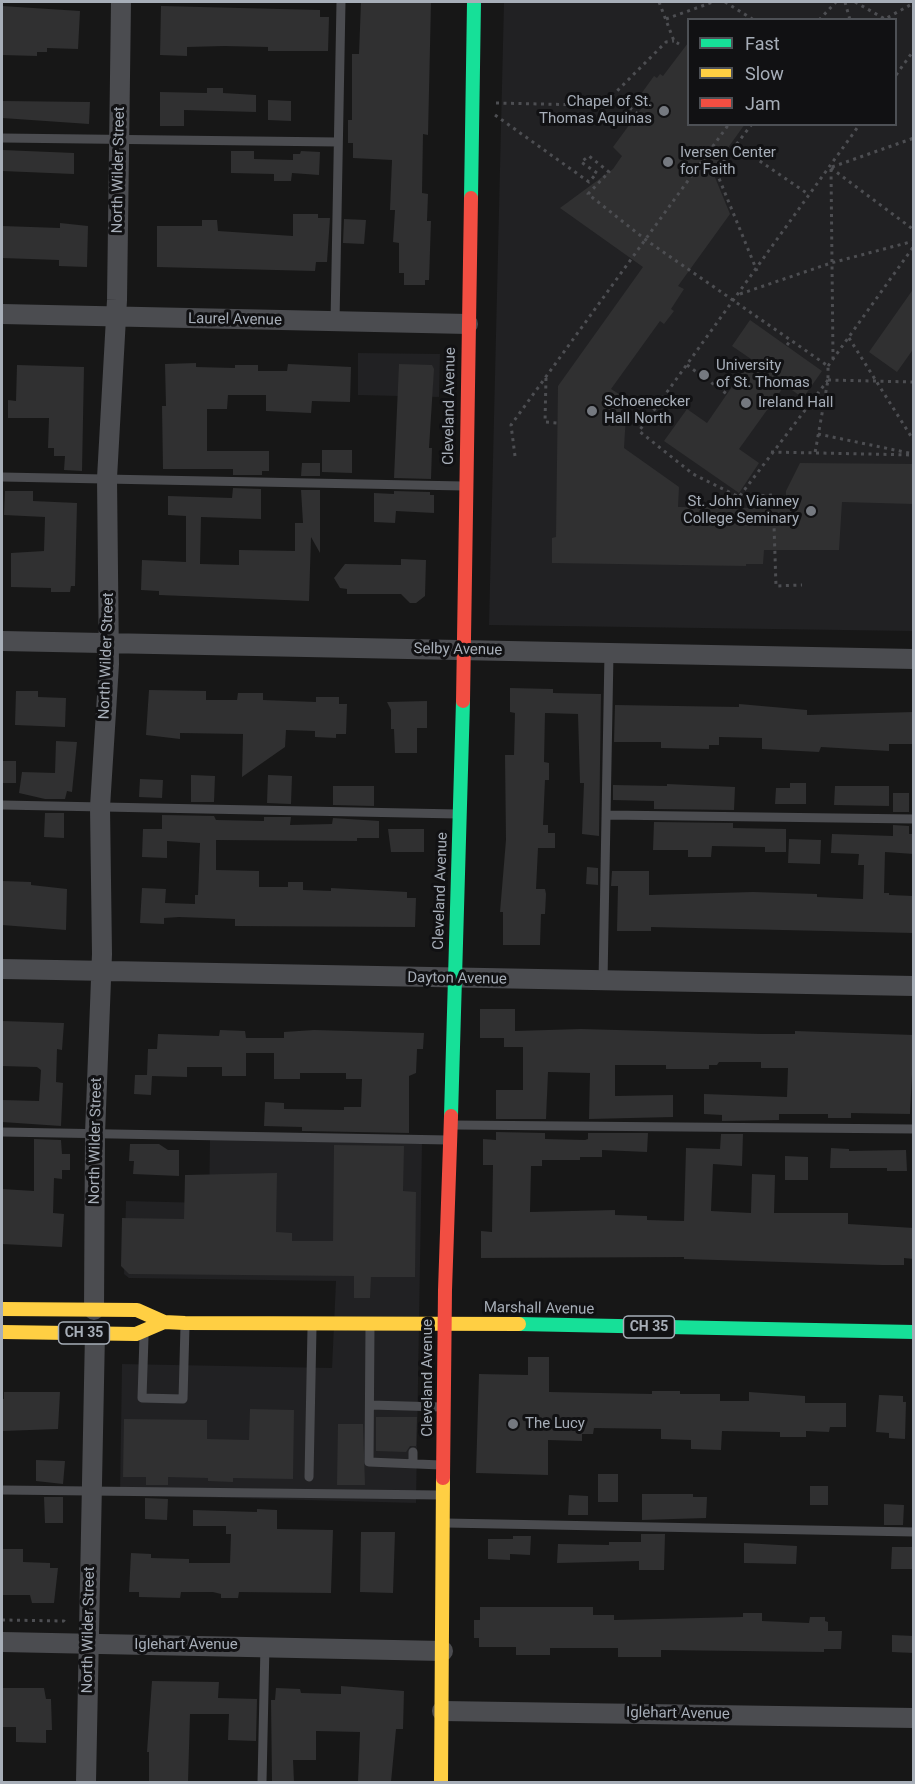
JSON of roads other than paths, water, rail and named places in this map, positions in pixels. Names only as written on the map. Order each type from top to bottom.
[{"type":"street","name":"North Wilder Street","points":[[94,1310],[95,1134],[101,971],[100,807],[110,644],[107,478],[116,317],[121,2]]},
{"type":"street","name":"Cleveland Avenue","points":[[441,1782],[444,1323],[461,814],[474,2]]},
{"type":"street","name":"Laurel Avenue","points":[[2,314],[468,324]]},
{"type":"street","name":"Selby Avenue","points":[[2,641],[914,659]]},
{"type":"street","name":"Dayton Avenue","points":[[2,969],[914,986]]},
{"type":"street","name":"Marshall Avenue","points":[[2,1309],[137,1310],[164,1322],[185,1323],[444,1323],[914,1332]]},
{"type":"street","name":"CH 35","points":[[2,1332],[145,1332],[164,1322]]},
{"type":"street","name":"North Wilder Street","points":[[86,1782],[94,1333]]},
{"type":"street","name":"Iglehart Avenue","points":[[2,1642],[265,1645],[442,1651]]},
{"type":"street","name":"Iglehart Avenue","points":[[442,1711],[914,1718]]},
{"type":"lane","points":[[335,322],[341,2]]},
{"type":"lane","points":[[2,138],[338,142]]},
{"type":"lane","points":[[2,477],[465,486]]},
{"type":"lane","points":[[603,981],[608,815],[609,653]]},
{"type":"lane","points":[[2,805],[461,814]]},
{"type":"lane","points":[[608,815],[914,819]]},
{"type":"lane","points":[[451,1125],[914,1129]]},
{"type":"lane","points":[[2,1132],[451,1140]]},
{"type":"lane","points":[[145,1332],[142,1398],[183,1399],[185,1323]]},
{"type":"lane","points":[[309,1477],[312,1323]]},
{"type":"lane","points":[[370,1323],[369,1462],[444,1465]]},
{"type":"lane","points":[[370,1405],[444,1407]]},
{"type":"lane","points":[[395,1406],[395,1417]]},
{"type":"lane","points":[[413,1406],[413,1417]]},
{"type":"lane","points":[[395,1452],[395,1463]]},
{"type":"lane","points":[[413,1452],[413,1464]]},
{"type":"lane","points":[[2,1490],[444,1495]]},
{"type":"lane","points":[[444,1523],[914,1532]]},
{"type":"lane","points":[[262,1782],[265,1645]]},
{"type":"place","name":"Chapel of St. Thomas Aquinas","points":[[664,111]]},
{"type":"place","name":"Iversen Center for Faith","points":[[668,162]]},
{"type":"place","name":"University of St. Thomas","points":[[704,375]]},
{"type":"place","name":"Ireland Hall","points":[[746,403]]},
{"type":"place","name":"Schoenecker Hall North","points":[[592,411]]},
{"type":"place","name":"St. John Vianney College Seminary","points":[[811,511]]},
{"type":"place","name":"The Lucy","points":[[513,1424]]}]
